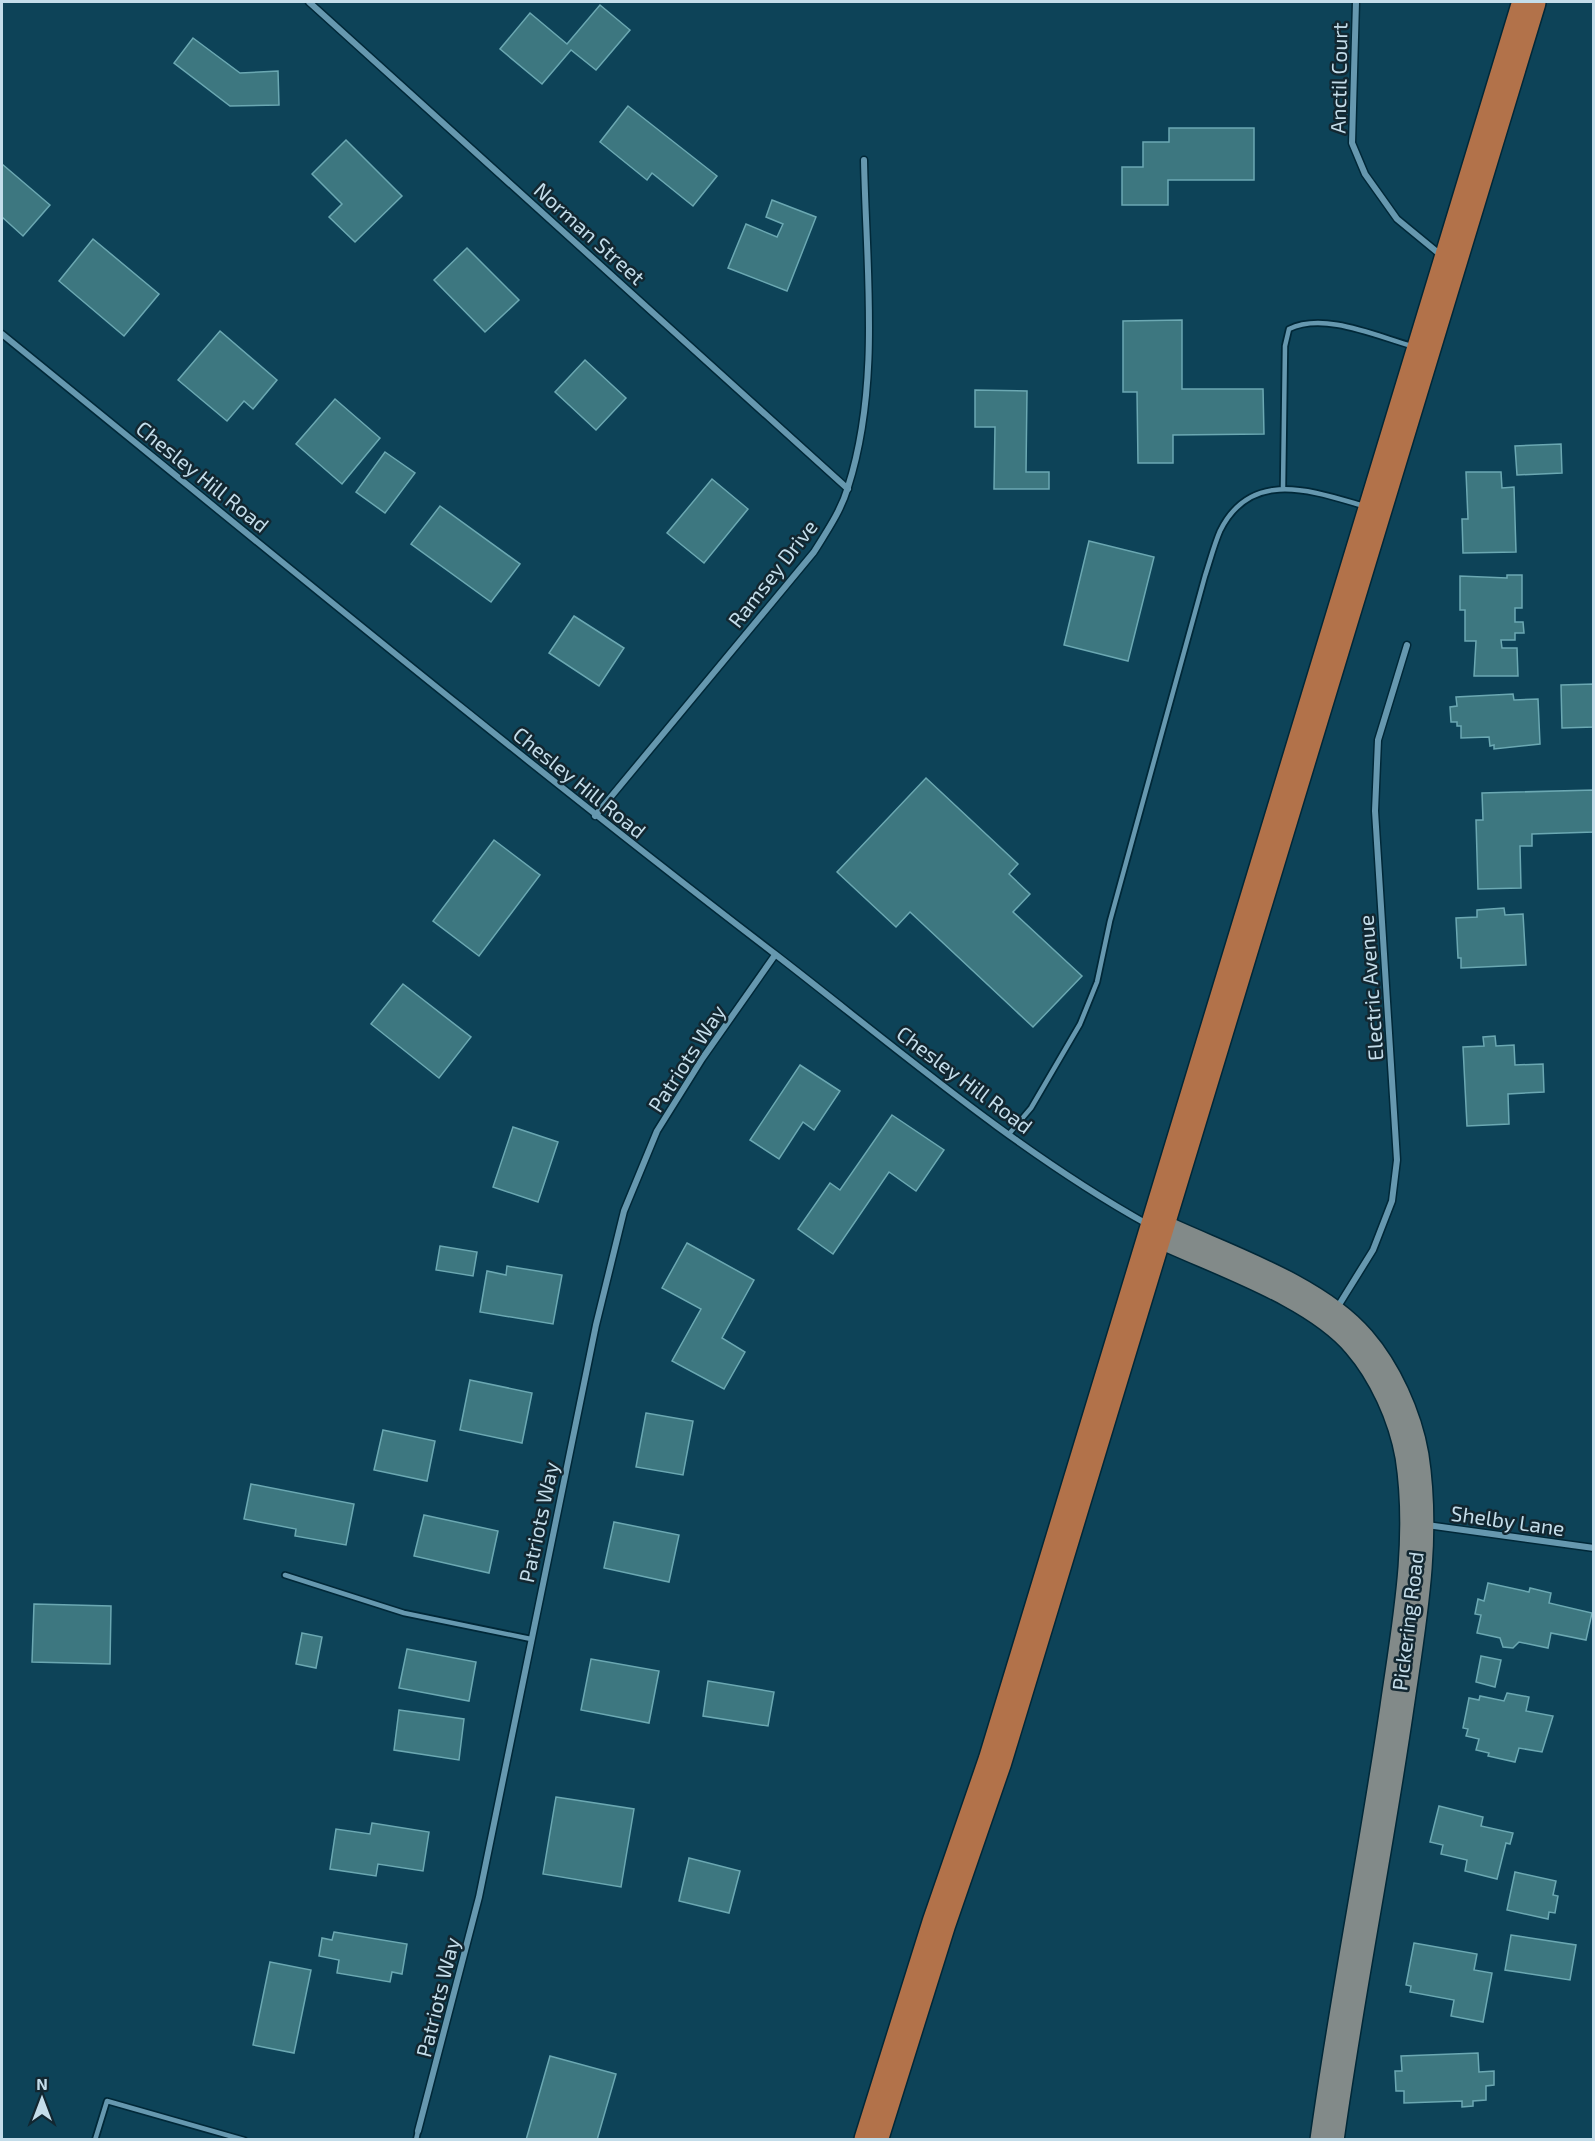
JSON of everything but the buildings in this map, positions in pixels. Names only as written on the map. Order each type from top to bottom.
[{"type":"highway","points":[[871,2139],[939,1923],[995,1761],[1529,2]]},
{"type":"main road","name":"Pickering Road","points":[[1158,1230],[1288,1289],[1332,1317],[1359,1341],[1381,1375],[1401,1417],[1412,1455],[1417,1524],[1415,1575],[1406,1653],[1327,2139]]},
{"type":"street","name":"Norman Street","points":[[309,2],[848,489]]},
{"type":"street","name":"Anctil Court","points":[[1356,2],[1352,143],[1365,174],[1397,219],[1449,262]]},
{"type":"street","name":"Ramsey Drive","points":[[595,816],[814,552],[833,522],[848,489],[860,442],[866,380],[864,160]]},
{"type":"street","name":"Chesley Hill Road","points":[[2,334],[595,816],[1010,1134],[1092,1193],[1158,1230]]},
{"type":"street","name":"Electric Avenue","points":[[1332,1317],[1372,1250],[1392,1201],[1397,1160],[1375,811],[1378,740],[1407,645]]},
{"type":"street","name":"Patriots Way","points":[[418,2131],[479,1897],[596,1324],[624,1211],[657,1131],[702,1059],[776,955]]},
{"type":"street","name":"Shelby Lane","points":[[1417,1524],[1593,1548]]},
{"type":"lane","points":[[1283,487],[1285,346],[1289,329],[1301,323],[1340,326],[1423,349]]},
{"type":"lane","points":[[1010,1134],[1031,1108],[1075,1033],[1096,982],[1205,576],[1220,531],[1238,506],[1259,495],[1283,487],[1305,489],[1374,509]]},
{"type":"lane","points":[[285,1575],[404,1613],[531,1639]]},
{"type":"lane","points":[[95,2139],[107,2101],[244,2139]]},
{"type":"lane","points":[[416,2139],[418,2131]]}]
